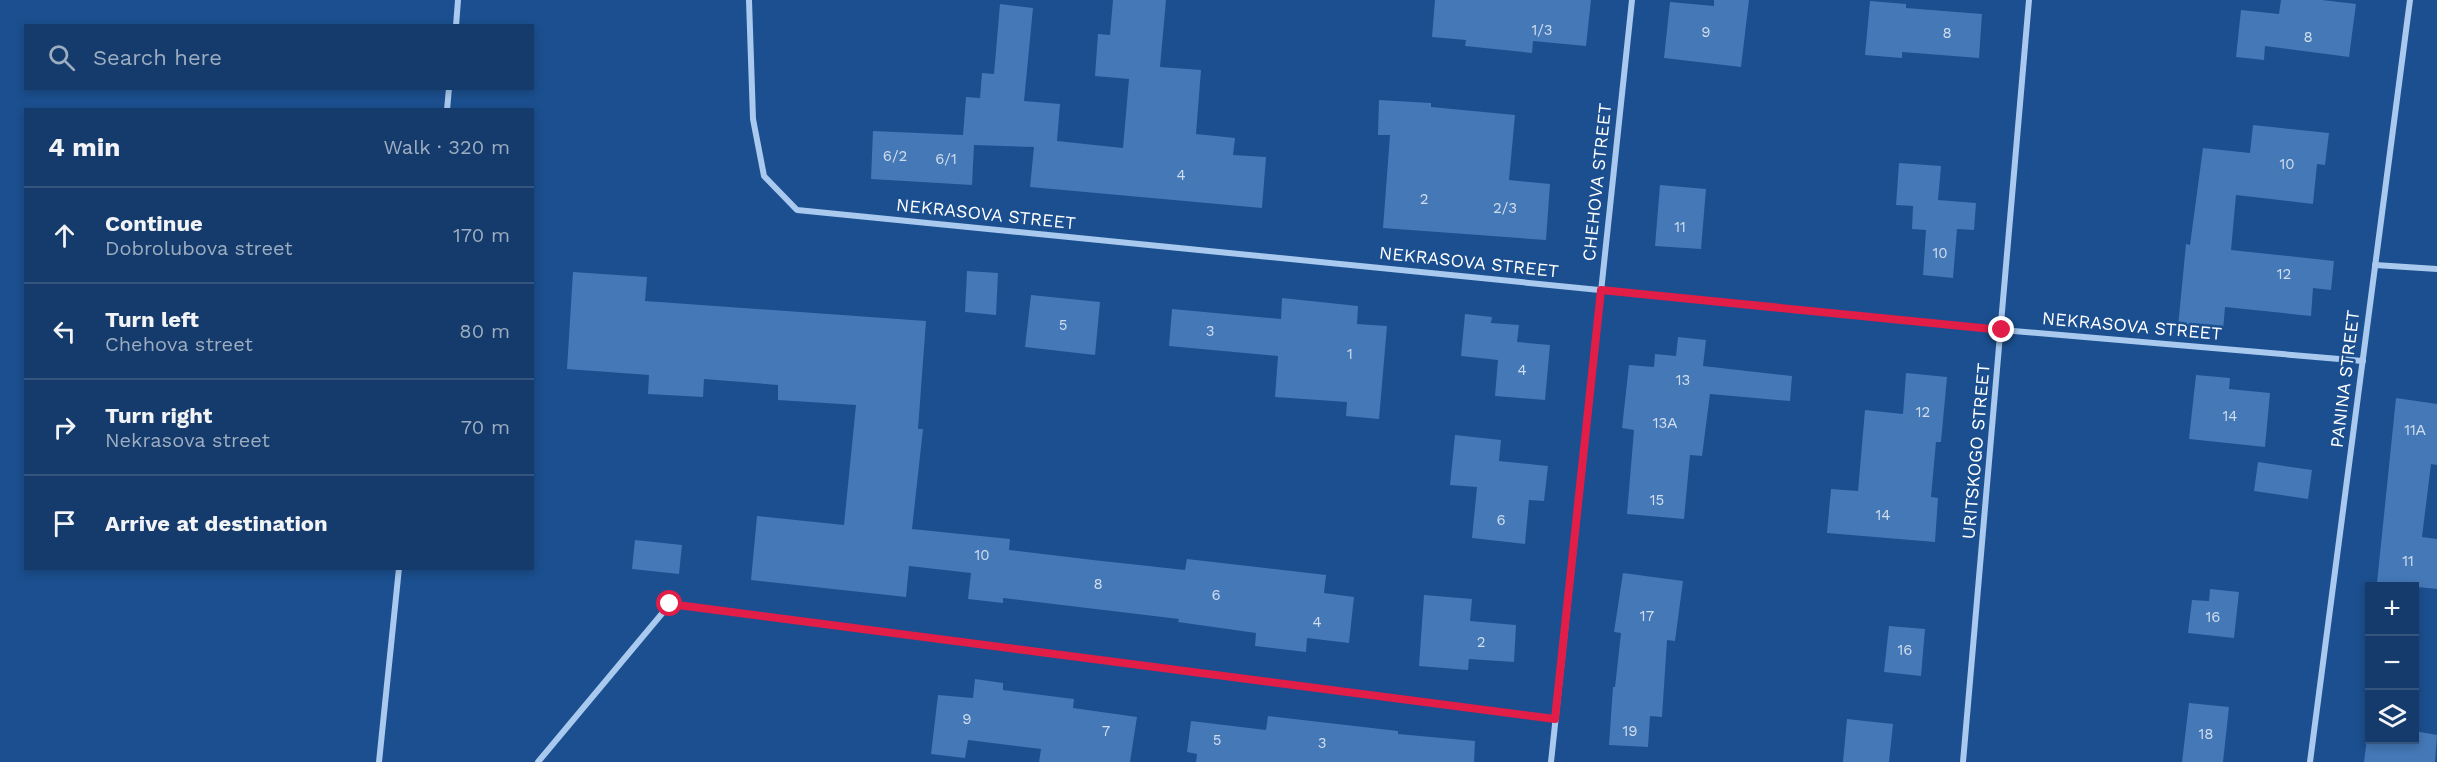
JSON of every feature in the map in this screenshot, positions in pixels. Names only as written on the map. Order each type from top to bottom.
[{"type":"street","points":[[456,24],[458,0]]},
{"type":"street","name":"NEKRASOVA STREET","points":[[749,0],[753,119],[764,176],[797,210],[2002,330],[2363,361]]},
{"type":"street","name":"CHEHOVA STREET","points":[[1551,762],[1632,0]]},
{"type":"street","name":"URITSKOGO STREET","points":[[1963,762],[2029,0]]},
{"type":"street","name":"PANINA STREET","points":[[2310,762],[2410,0]]},
{"type":"street","points":[[447,108],[449,90]]},
{"type":"street","points":[[2375,266],[2437,269]]},
{"type":"street","points":[[379,762],[399,570]]},
{"type":"street","points":[[538,762],[670,604],[1555,719]]},
{"type":"building","points":[[1113,0],[1166,0],[1160,67],[1201,70],[1196,134],[1235,138],[1233,155],[1266,157],[1262,208],[1030,187],[1034,147],[974,145],[972,185],[871,179],[873,131],[963,135],[966,97],[980,98],[982,73],[994,74],[1000,4],[1033,8],[1024,101],[1060,104],[1057,141],[1123,148],[1129,79],[1095,76],[1098,34],[1110,35]]},
{"type":"building","points":[[1435,0],[1591,0],[1586,46],[1533,41],[1532,53],[1465,46],[1466,40],[1432,37]]},
{"type":"building","points":[[1714,0],[1749,0],[1741,67],[1664,58],[1670,2],[1714,6]]},
{"type":"building","points":[[2281,0],[2322,0],[2356,4],[2349,57],[2265,46],[2264,60],[2236,57],[2241,10],[2279,14]]},
{"type":"building","points":[[1870,1],[1906,4],[1906,8],[1982,14],[1979,58],[1902,52],[1902,58],[1865,55]]},
{"type":"building","points":[[1379,100],[1431,103],[1431,107],[1515,115],[1509,180],[1550,184],[1546,240],[1383,228],[1390,135],[1378,135]]},
{"type":"building","points":[[2253,125],[2329,133],[2325,165],[2317,164],[2313,204],[2236,195],[2231,250],[2334,261],[2331,290],[2313,288],[2311,316],[2225,307],[2223,331],[2178,327],[2186,244],[2190,245],[2203,148],[2250,153]]},
{"type":"building","points":[[1899,163],[1941,166],[1938,200],[1976,203],[1974,230],[1957,229],[1953,278],[1923,275],[1926,230],[1912,229],[1913,206],[1896,205]]},
{"type":"building","points":[[1660,185],[1706,189],[1701,249],[1655,246]]},
{"type":"building","points":[[967,271],[998,273],[996,315],[965,312]]},
{"type":"building","points":[[573,272],[647,277],[645,301],[926,321],[918,429],[923,429],[912,529],[1010,539],[1009,550],[1093,560],[1185,570],[1187,559],[1326,575],[1324,593],[1354,597],[1349,643],[1307,638],[1306,652],[1255,646],[1256,633],[1178,622],[1179,619],[1003,598],[1003,603],[968,599],[971,573],[909,566],[906,597],[751,580],[757,516],[844,525],[856,405],[778,400],[778,385],[704,379],[703,397],[648,394],[649,375],[567,369]]},
{"type":"building","points":[[1031,295],[1100,302],[1095,355],[1025,347]]},
{"type":"building","points":[[1282,298],[1358,306],[1357,324],[1387,326],[1379,419],[1346,416],[1347,402],[1275,397],[1278,356],[1169,346],[1172,309],[1281,319]]},
{"type":"building","points":[[1465,314],[1492,317],[1491,323],[1519,325],[1517,342],[1550,345],[1545,400],[1495,396],[1498,360],[1461,356]]},
{"type":"building","points":[[1678,337],[1706,340],[1703,366],[1792,376],[1790,401],[1710,394],[1702,456],[1690,455],[1684,519],[1627,514],[1634,430],[1622,428],[1629,365],[1654,367],[1655,354],[1676,356]]},
{"type":"building","points":[[1906,373],[1947,377],[1941,442],[1936,442],[1931,497],[1938,498],[1935,542],[1827,533],[1831,489],[1858,491],[1865,410],[1903,414]]},
{"type":"building","points":[[2196,375],[2230,378],[2229,389],[2270,393],[2265,447],[2189,439]]},
{"type":"building","points":[[2396,398],[2437,404],[2437,465],[2431,464],[2422,537],[2437,539],[2437,589],[2419,587],[2419,582],[2377,582]]},
{"type":"building","points":[[1455,435],[1501,440],[1499,461],[1548,466],[1544,501],[1529,500],[1525,544],[1472,538],[1477,487],[1450,485]]},
{"type":"building","points":[[2258,462],[2312,470],[2308,499],[2254,491]]},
{"type":"building","points":[[635,540],[682,545],[679,574],[632,569]]},
{"type":"building","points":[[1623,573],[1683,581],[1675,641],[1667,640],[1662,717],[1650,716],[1648,747],[1609,745],[1613,687],[1615,687],[1621,633],[1614,632]]},
{"type":"building","points":[[2210,589],[2239,592],[2234,638],[2188,633],[2192,600],[2209,601]]},
{"type":"building","points":[[1424,595],[1472,599],[1470,621],[1516,625],[1514,662],[1469,659],[1468,670],[1419,666]]},
{"type":"building","points":[[1889,626],[1925,629],[1921,676],[1884,672]]},
{"type":"building","points":[[975,679],[1003,683],[1003,690],[1074,699],[1073,708],[1137,717],[1130,762],[1039,762],[1041,749],[968,740],[965,758],[931,754],[938,695],[973,698]]},
{"type":"building","points":[[2189,703],[2229,707],[2223,762],[2182,762]]},
{"type":"building","points":[[1268,716],[1398,731],[1398,734],[1475,741],[1474,762],[1196,762],[1197,754],[1187,752],[1191,721],[1266,730]]},
{"type":"building","points":[[1847,719],[1893,724],[1889,762],[1843,762]]},
{"type":"building","points":[[2419,732],[2437,735],[2435,762],[2364,762],[2366,744],[2419,744]]},
{"type":"route","points":[[670,604],[1555,719],[1601,290],[2002,330]]}]
